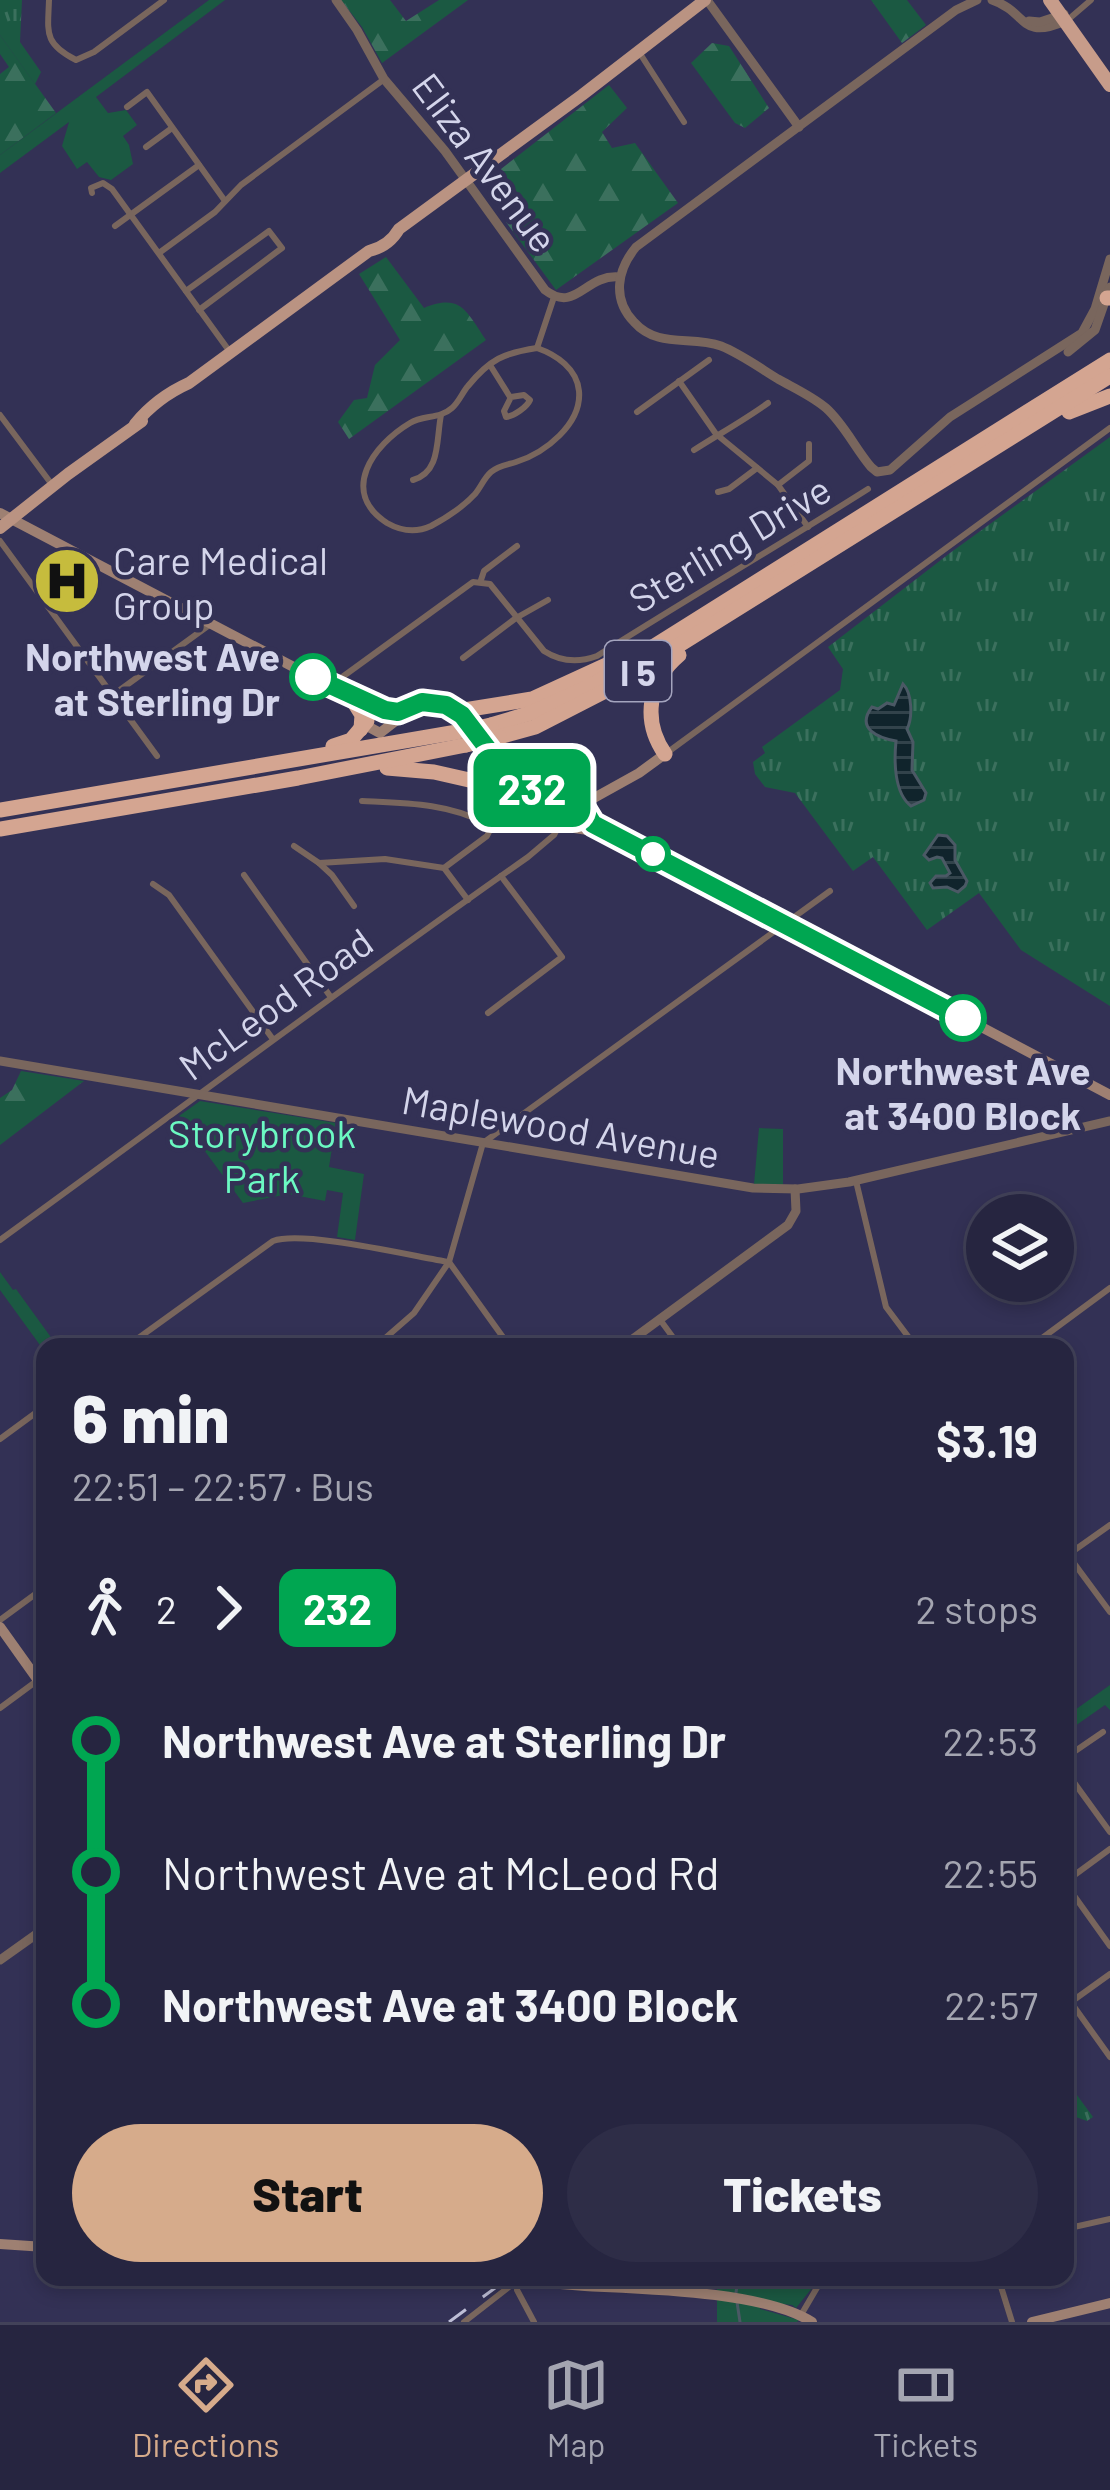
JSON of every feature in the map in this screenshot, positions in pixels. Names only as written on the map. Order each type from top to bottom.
[{"type":"highway","points":[[1063,11],[1110,75]]},
{"type":"highway","points":[[1063,11],[1110,85]]},
{"type":"highway","points":[[930,472],[1110,347]]},
{"type":"highway","name":"I 5","points":[[495,731],[592,686],[1110,360]]},
{"type":"highway","name":"I 5","points":[[0,809],[465,734],[535,727],[590,700],[1110,376]]},
{"type":"highway","points":[[965,467],[1081,406],[1110,396]]},
{"type":"highway","points":[[665,754],[651,711],[660,675],[679,655],[770,589]]},
{"type":"highway","points":[[458,711],[544,694],[715,606]]},
{"type":"highway","points":[[207,774],[343,744],[365,724],[352,699]]},
{"type":"highway","name":"I 5","points":[[0,830],[298,778],[465,734]]},
{"type":"highway","points":[[298,778],[355,770],[421,770],[531,794]]},
{"type":"main road","points":[[3,519],[706,0]]},
{"type":"main road","points":[[49,487],[30,518],[61,544]]},
{"type":"main road","points":[[3,519],[61,544],[383,710],[390,716],[390,726]]},
{"type":"main road","points":[[334,687],[352,699]]},
{"type":"main road","points":[[465,734],[458,711],[430,701],[398,712],[373,711],[365,724],[376,733],[411,710],[434,706],[454,713],[465,734],[510,778],[575,820],[616,835],[1110,1095]]},
{"type":"main road","name":"McLeod Road","points":[[574,804],[604,793],[665,754]]},
{"type":"main road","points":[[510,778],[574,804]]},
{"type":"main road","name":"McLeod Road","points":[[575,820],[604,793]]},
{"type":"main road","points":[[574,804],[575,820]]},
{"type":"main road","points":[[574,804],[564,808],[575,820]]},
{"type":"main road","points":[[0,1624],[36,1676]]},
{"type":"main road","points":[[0,2244],[36,2246]]},
{"type":"main road","points":[[670,2286],[776,2307],[806,2319]]},
{"type":"main road","points":[[1032,2322],[1110,2303]]},
{"type":"street","points":[[49,0],[46,28],[50,39],[76,60],[164,0]]},
{"type":"street","name":"Eliza Avenue","points":[[335,0],[385,79],[440,144],[545,290],[554,297],[568,298],[601,278],[619,277]]},
{"type":"street","points":[[706,0],[799,127]]},
{"type":"street","points":[[977,0],[956,10],[645,239],[619,277],[621,300],[637,326],[652,336],[723,347],[824,406],[877,472],[890,470],[950,417],[1085,340],[1095,330],[1110,260]]},
{"type":"street","points":[[992,0],[1018,16],[1040,22],[1091,0]]},
{"type":"street","points":[[639,52],[684,122]]},
{"type":"street","points":[[159,253],[215,212],[241,185],[385,79]]},
{"type":"street","points":[[127,107],[146,92],[225,201]]},
{"type":"street","points":[[146,147],[172,128]]},
{"type":"street","points":[[116,226],[199,165]]},
{"type":"street","points":[[92,193],[91,188],[103,183],[112,189],[230,353]]},
{"type":"street","points":[[186,291],[268,231],[281,248],[199,310]]},
{"type":"street","points":[[537,348],[554,297]]},
{"type":"street","points":[[537,348],[554,355],[574,374],[579,400],[569,425],[553,441],[528,458],[496,467],[466,502],[418,531],[397,528],[372,510],[362,488],[363,474],[382,448],[412,421],[449,411],[490,364],[509,352],[537,348]]},
{"type":"street","points":[[637,412],[709,360]]},
{"type":"street","points":[[490,364],[511,398]]},
{"type":"street","points":[[679,381],[716,434],[778,485],[808,527]]},
{"type":"street","points":[[527,395],[530,401],[506,417],[504,411],[511,398],[527,395]]},
{"type":"street","points":[[694,450],[716,434],[726,434],[768,403]]},
{"type":"street","points":[[0,415],[49,487]]},
{"type":"street","points":[[413,480],[430,471],[441,416]]},
{"type":"street","name":"McLeod Road","points":[[665,754],[1110,428]]},
{"type":"street","points":[[778,485],[809,461],[809,444]]},
{"type":"street","points":[[718,491],[729,489],[757,468]]},
{"type":"street","name":"Sterling Drive","points":[[481,581],[490,584],[544,651],[556,658],[586,660],[868,489]]},
{"type":"street","points":[[0,541],[158,756]]},
{"type":"street","points":[[334,687],[473,582],[481,581],[484,571],[517,547]]},
{"type":"street","points":[[463,658],[548,600]]},
{"type":"street","points":[[112,695],[212,622]]},
{"type":"street","points":[[319,863],[385,860],[445,868],[490,830],[474,818],[419,804],[362,801]]},
{"type":"street","name":"McLeod Road","points":[[0,1240],[575,820]]},
{"type":"street","points":[[294,847],[319,863],[354,906]]},
{"type":"street","points":[[445,868],[468,901]]},
{"type":"street","points":[[244,874],[330,997]]},
{"type":"street","points":[[488,1013],[562,957],[501,876]]},
{"type":"street","points":[[153,884],[169,895],[272,1038]]},
{"type":"street","points":[[385,1338],[414,1312],[449,1262],[483,1143],[830,891]]},
{"type":"street","name":"Maplewood Avenue","points":[[0,1061],[736,1187],[795,1189],[856,1181],[1110,1121]]},
{"type":"street","points":[[856,1181],[886,1307],[909,1338]]},
{"type":"street","points":[[634,1338],[788,1225],[796,1211],[795,1189]]},
{"type":"street","points":[[138,1338],[283,1237],[449,1262],[504,1338]]},
{"type":"street","points":[[1042,1338],[1110,1288]]},
{"type":"street","points":[[660,1319],[674,1338]]},
{"type":"street","points":[[0,1439],[36,1413]]},
{"type":"street","points":[[1074,1549],[1110,1525]]},
{"type":"street","points":[[1074,1565],[1110,1612]]},
{"type":"street","points":[[0,1624],[36,1594]]},
{"type":"street","points":[[0,1708],[36,1688]]},
{"type":"street","points":[[1074,1752],[1103,1732]]},
{"type":"street","points":[[1074,1782],[1110,1832]]},
{"type":"street","points":[[1074,1875],[1110,1849]]},
{"type":"street","points":[[1074,1895],[1110,1946]]},
{"type":"street","points":[[0,1960],[36,1934]]},
{"type":"street","points":[[1074,1994],[1110,1973]]},
{"type":"street","points":[[1074,2006],[1110,2057]]},
{"type":"street","points":[[1074,2227],[1110,2219]]},
{"type":"street","points":[[464,2322],[510,2286]]},
{"type":"street","points":[[517,2286],[534,2322]]},
{"type":"street","points":[[806,2319],[818,2286]]},
{"type":"street","points":[[1001,2286],[1012,2322]]},
{"type":"green space","points":[[0,0],[22,0],[20,42],[41,72],[35,84],[0,35]]},
{"type":"green space","points":[[209,0],[225,0],[96,97],[108,113],[126,110],[137,125],[123,136],[133,164],[111,180],[99,177],[87,162],[77,169],[62,146],[69,122],[0,173],[0,155]]},
{"type":"green space","points":[[341,0],[390,0],[406,21],[439,0],[468,0],[382,63]]},
{"type":"green space","points":[[871,0],[907,0],[926,25],[902,43]]},
{"type":"green space","points":[[0,35],[56,113],[0,155],[0,74],[9,67],[0,54]]},
{"type":"green space","points":[[712,43],[729,46],[769,108],[745,128],[735,123],[691,63]]},
{"type":"green space","points":[[609,85],[627,108],[602,132],[612,148],[635,143],[678,203],[556,290],[506,222],[524,202],[501,169]]},
{"type":"green space","points":[[386,257],[424,308],[455,304],[486,340],[349,439],[338,422],[354,400],[367,398],[375,365],[400,340],[359,274]]},
{"type":"green space","points":[[1110,437],[1110,1006],[1021,950],[979,893],[927,930],[873,857],[853,871],[795,793],[765,787],[753,762],[765,753],[762,747],[840,690],[843,669],[828,647]]},
{"type":"green space","points":[[21,1071],[84,1081],[0,1145],[0,1098],[12,1090]]},
{"type":"green space","name":"Storybrook Park","points":[[200,1101],[336,1123],[329,1167],[364,1174],[355,1240],[337,1237],[343,1193],[327,1190],[325,1201],[288,1194],[243,1203],[179,1116]]},
{"type":"green space","points":[[759,1128],[783,1129],[783,1185],[754,1184]]},
{"type":"green space","points":[[0,1272],[51,1338],[36,1340],[0,1290]]},
{"type":"green space","points":[[1110,1685],[1110,1710],[1105,1705],[1074,1727],[1074,1711]]},
{"type":"green space","points":[[1074,2092],[1093,2117],[1087,2121],[1076,2117]]},
{"type":"green space","points":[[694,2286],[814,2286],[796,2308],[761,2302],[760,2309],[797,2322],[717,2322],[717,2288]]},
{"type":"water","points":[[903,684],[911,705],[907,729],[913,742],[912,770],[926,793],[924,800],[911,806],[898,785],[896,741],[876,735],[866,721],[872,707],[894,705]]},
{"type":"water","points":[[938,835],[947,836],[955,845],[955,860],[967,881],[958,892],[933,888],[930,883],[950,873],[942,858],[929,860],[924,855]]},
{"type":"waterway","points":[[736,2293],[737,2286]]},
{"type":"waterway","points":[[737,2302],[740,2322]]},
{"type":"railway","points":[[449,2322],[498,2286]]},
{"type":"bus line","name":"232","points":[[313,677],[385,710],[398,712],[430,701],[446,705],[462,715],[510,778],[553,799],[582,806],[593,824],[963,1018]]},
{"type":"place","name":"Care Medical Group","points":[[67,581]]},
{"type":"place","name":"Northwest Ave at Sterling Dr","points":[[313,677]]},
{"type":"place","name":"Northwest Ave at 3400 Block","points":[[963,1018]]}]
